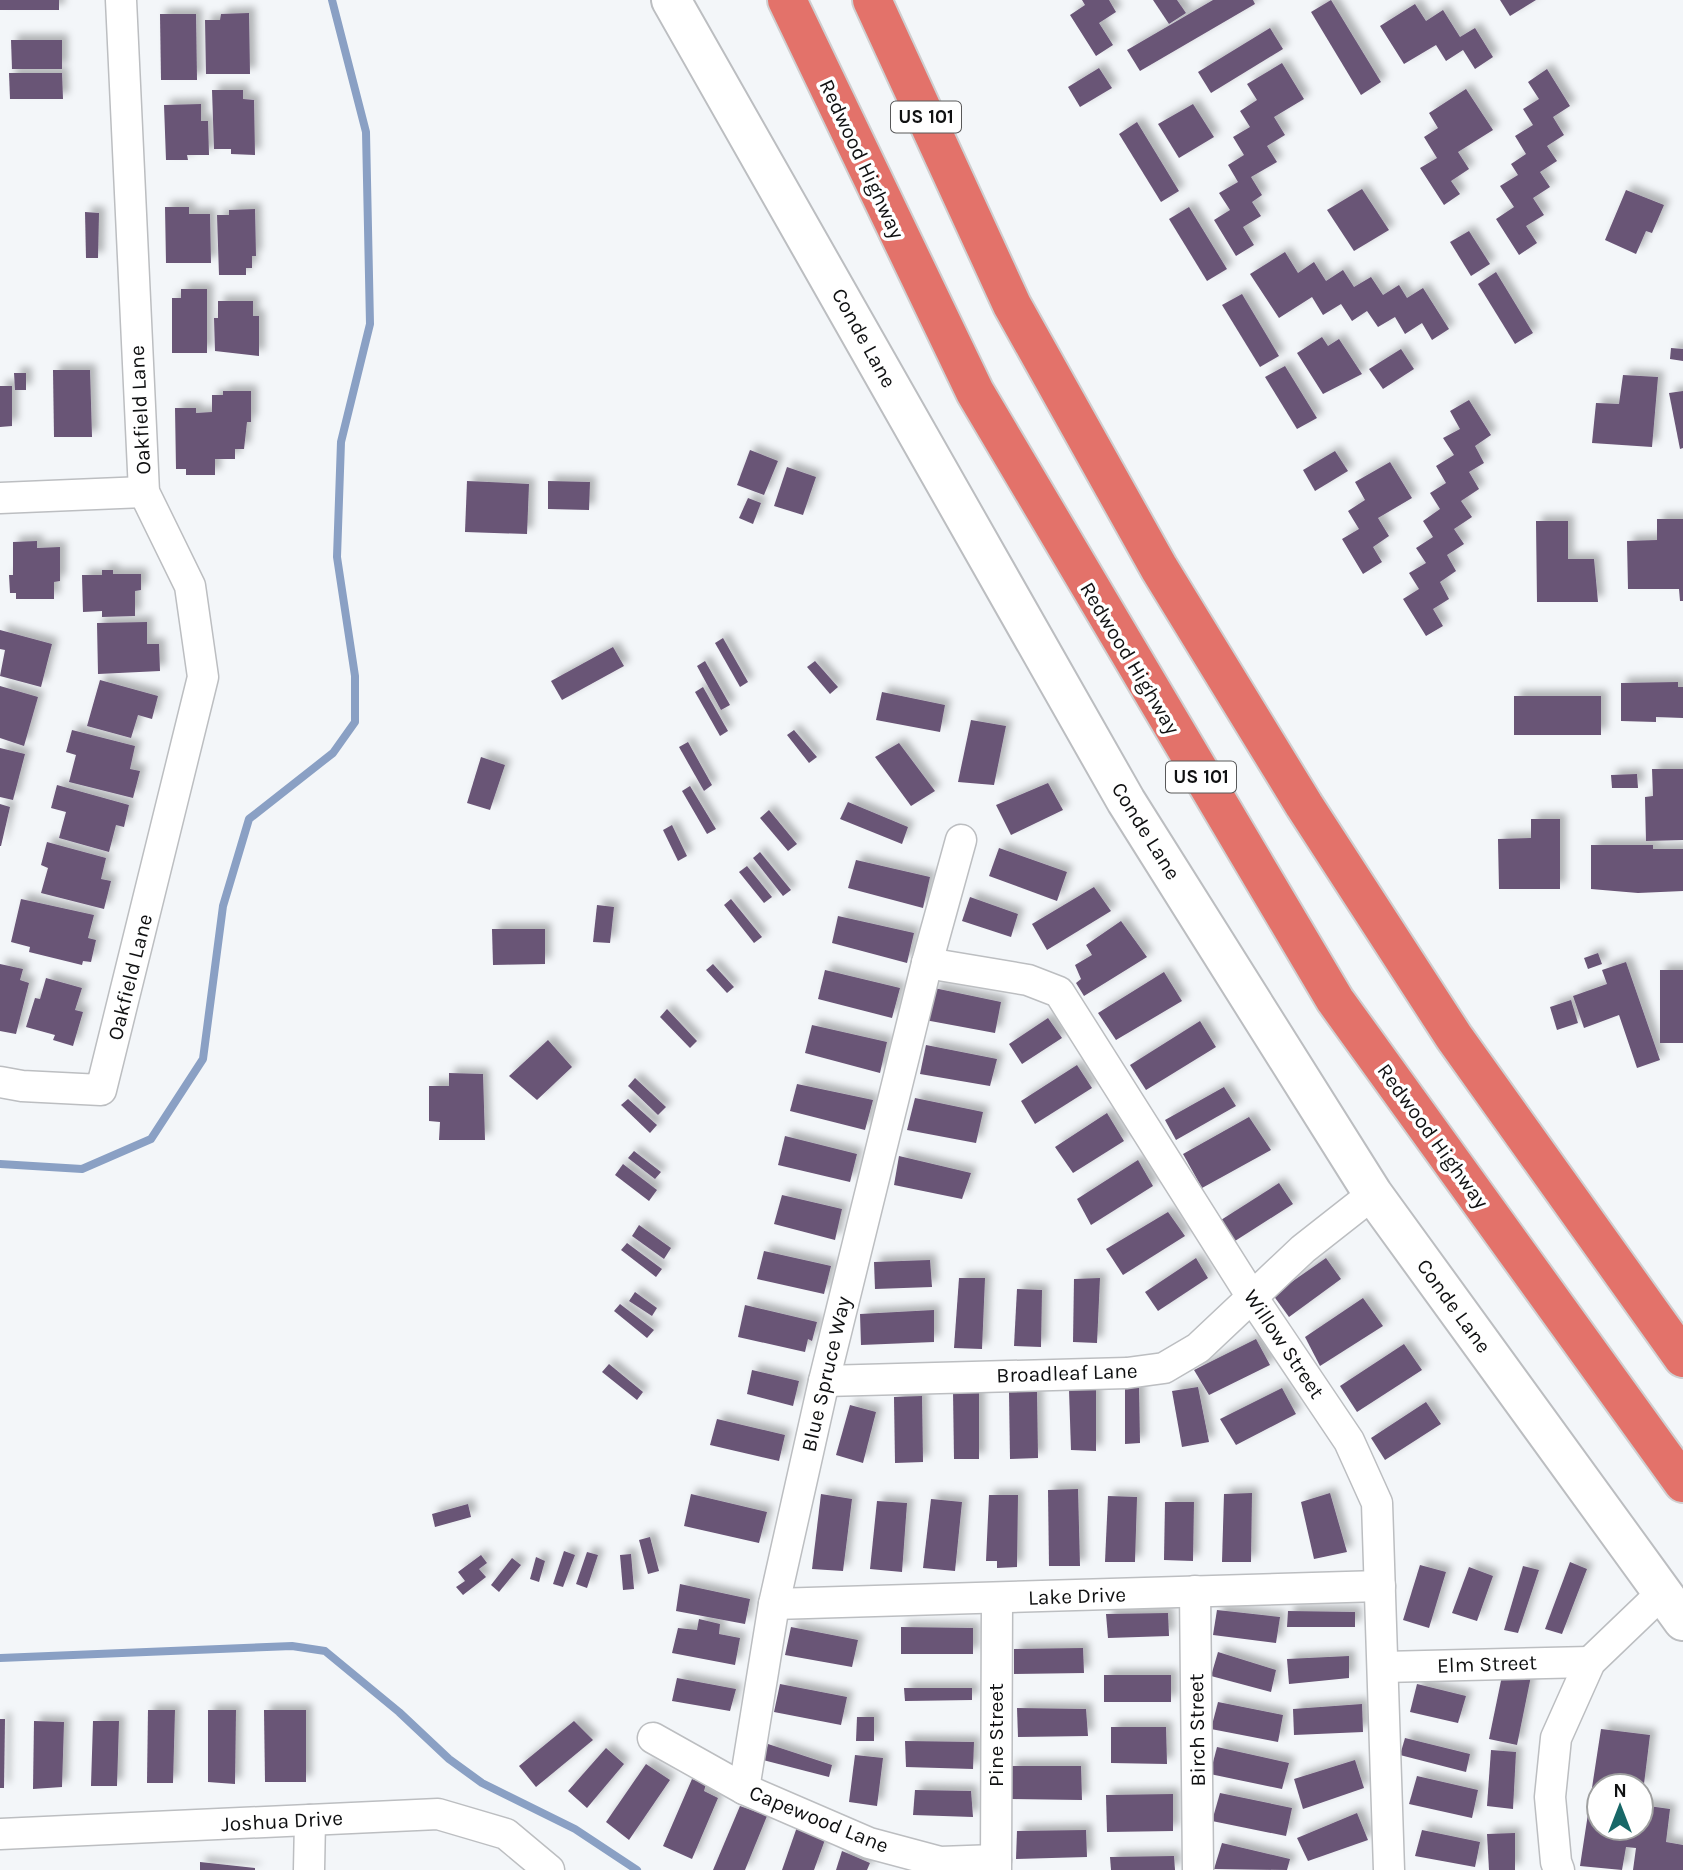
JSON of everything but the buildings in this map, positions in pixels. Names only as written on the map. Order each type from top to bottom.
[{"type":"highway","points":[[762,0],[916,274]]},
{"type":"highway","name":"Redwood Highway","points":[[787,0],[916,274],[982,404],[1335,1000],[1683,1483]]},
{"type":"highway","name":"US 101","points":[[872,0],[1012,305],[1159,568],[1304,805],[1454,1037],[1683,1358]]},
{"type":"highway","points":[[894,0],[980,234]]},
{"type":"street","name":"Oakfield Lane","points":[[0,1082],[22,1087],[101,1090],[203,677],[190,586],[144,492],[121,0]]},
{"type":"street","name":"Conde Lane","points":[[671,0],[1126,802],[1373,1194],[1673,1607]]},
{"type":"street","points":[[0,498],[144,492]]},
{"type":"street","points":[[927,963],[961,840]]},
{"type":"street","name":"Willow Street","points":[[927,963],[1028,980],[1059,992],[1252,1297],[1349,1441],[1377,1503],[1389,1870]]},
{"type":"street","name":"Blue Spruce Way","points":[[744,1789],[774,1604],[824,1381],[927,963]]},
{"type":"street","name":"Broadleaf Lane","points":[[824,1381],[1127,1373],[1164,1368],[1198,1348],[1303,1249],[1373,1194]]},
{"type":"street","name":"Lake Drive","points":[[774,1604],[1380,1586]]},
{"type":"street","name":"Birch Street","points":[[1195,1591],[1198,1870]]},
{"type":"street","name":"Pine Street","points":[[996,1599],[996,1865]]},
{"type":"street","points":[[1559,1870],[1550,1797],[1556,1738],[1590,1661],[1673,1607]]},
{"type":"street","name":"Elm Street","points":[[1384,1667],[1590,1661]]},
{"type":"street","name":"Capewood Lane","points":[[653,1738],[744,1789],[869,1843],[940,1862],[996,1865]]},
{"type":"street","name":"Joshua Drive","points":[[0,1834],[438,1814],[506,1834],[549,1870]]},
{"type":"street","points":[[309,1870],[310,1820]]},
{"type":"waterway","points":[[0,1164],[82,1169],[151,1139],[203,1059],[223,906],[249,819],[333,753],[355,722],[355,676],[337,557],[341,442],[370,324],[366,132],[332,0]]},
{"type":"waterway","points":[[0,1658],[292,1646],[325,1651],[399,1712],[449,1759],[482,1783],[575,1829],[637,1870]]}]
